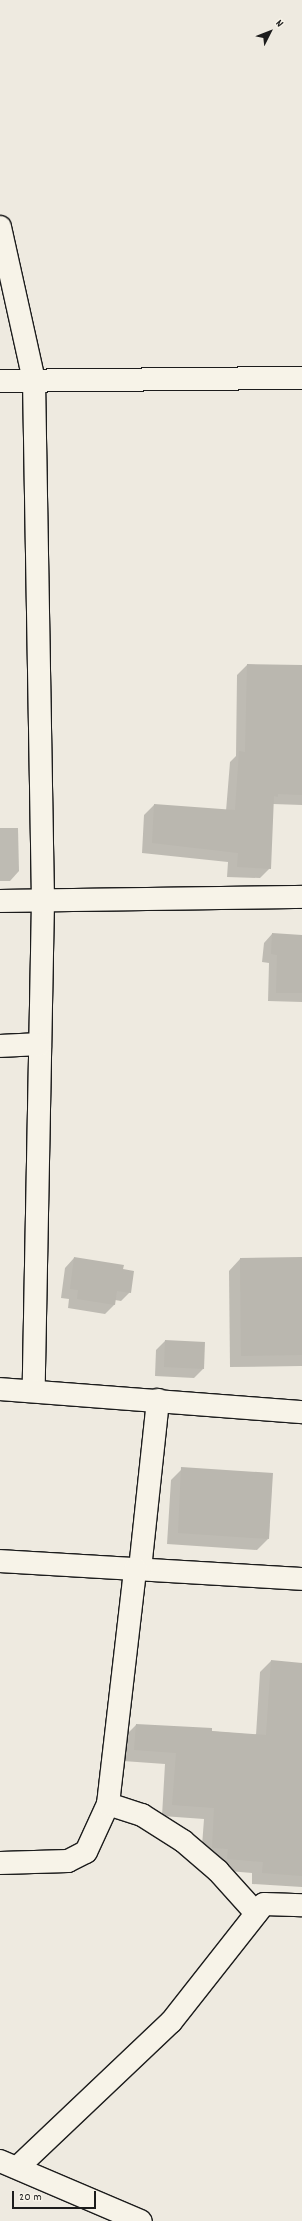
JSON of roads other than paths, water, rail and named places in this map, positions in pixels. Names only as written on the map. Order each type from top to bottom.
[{"type":"street","points":[[0,227],[34,380],[43,901],[34,1390]]},
{"type":"street","points":[[0,381],[302,378]]},
{"type":"street","points":[[0,901],[302,897]]},
{"type":"street","points":[[0,1046],[40,1044]]},
{"type":"street","points":[[0,1389],[34,1390],[302,1412]]},
{"type":"street","points":[[0,1863],[68,1861],[86,1852],[108,1804],[158,1400]]},
{"type":"street","points":[[0,1561],[302,1579]]},
{"type":"street","points":[[108,1804],[142,1815],[183,1841],[218,1871],[256,1913]]},
{"type":"street","points":[[141,2221],[9,2164],[172,2022],[264,1904],[302,1905]]}]
